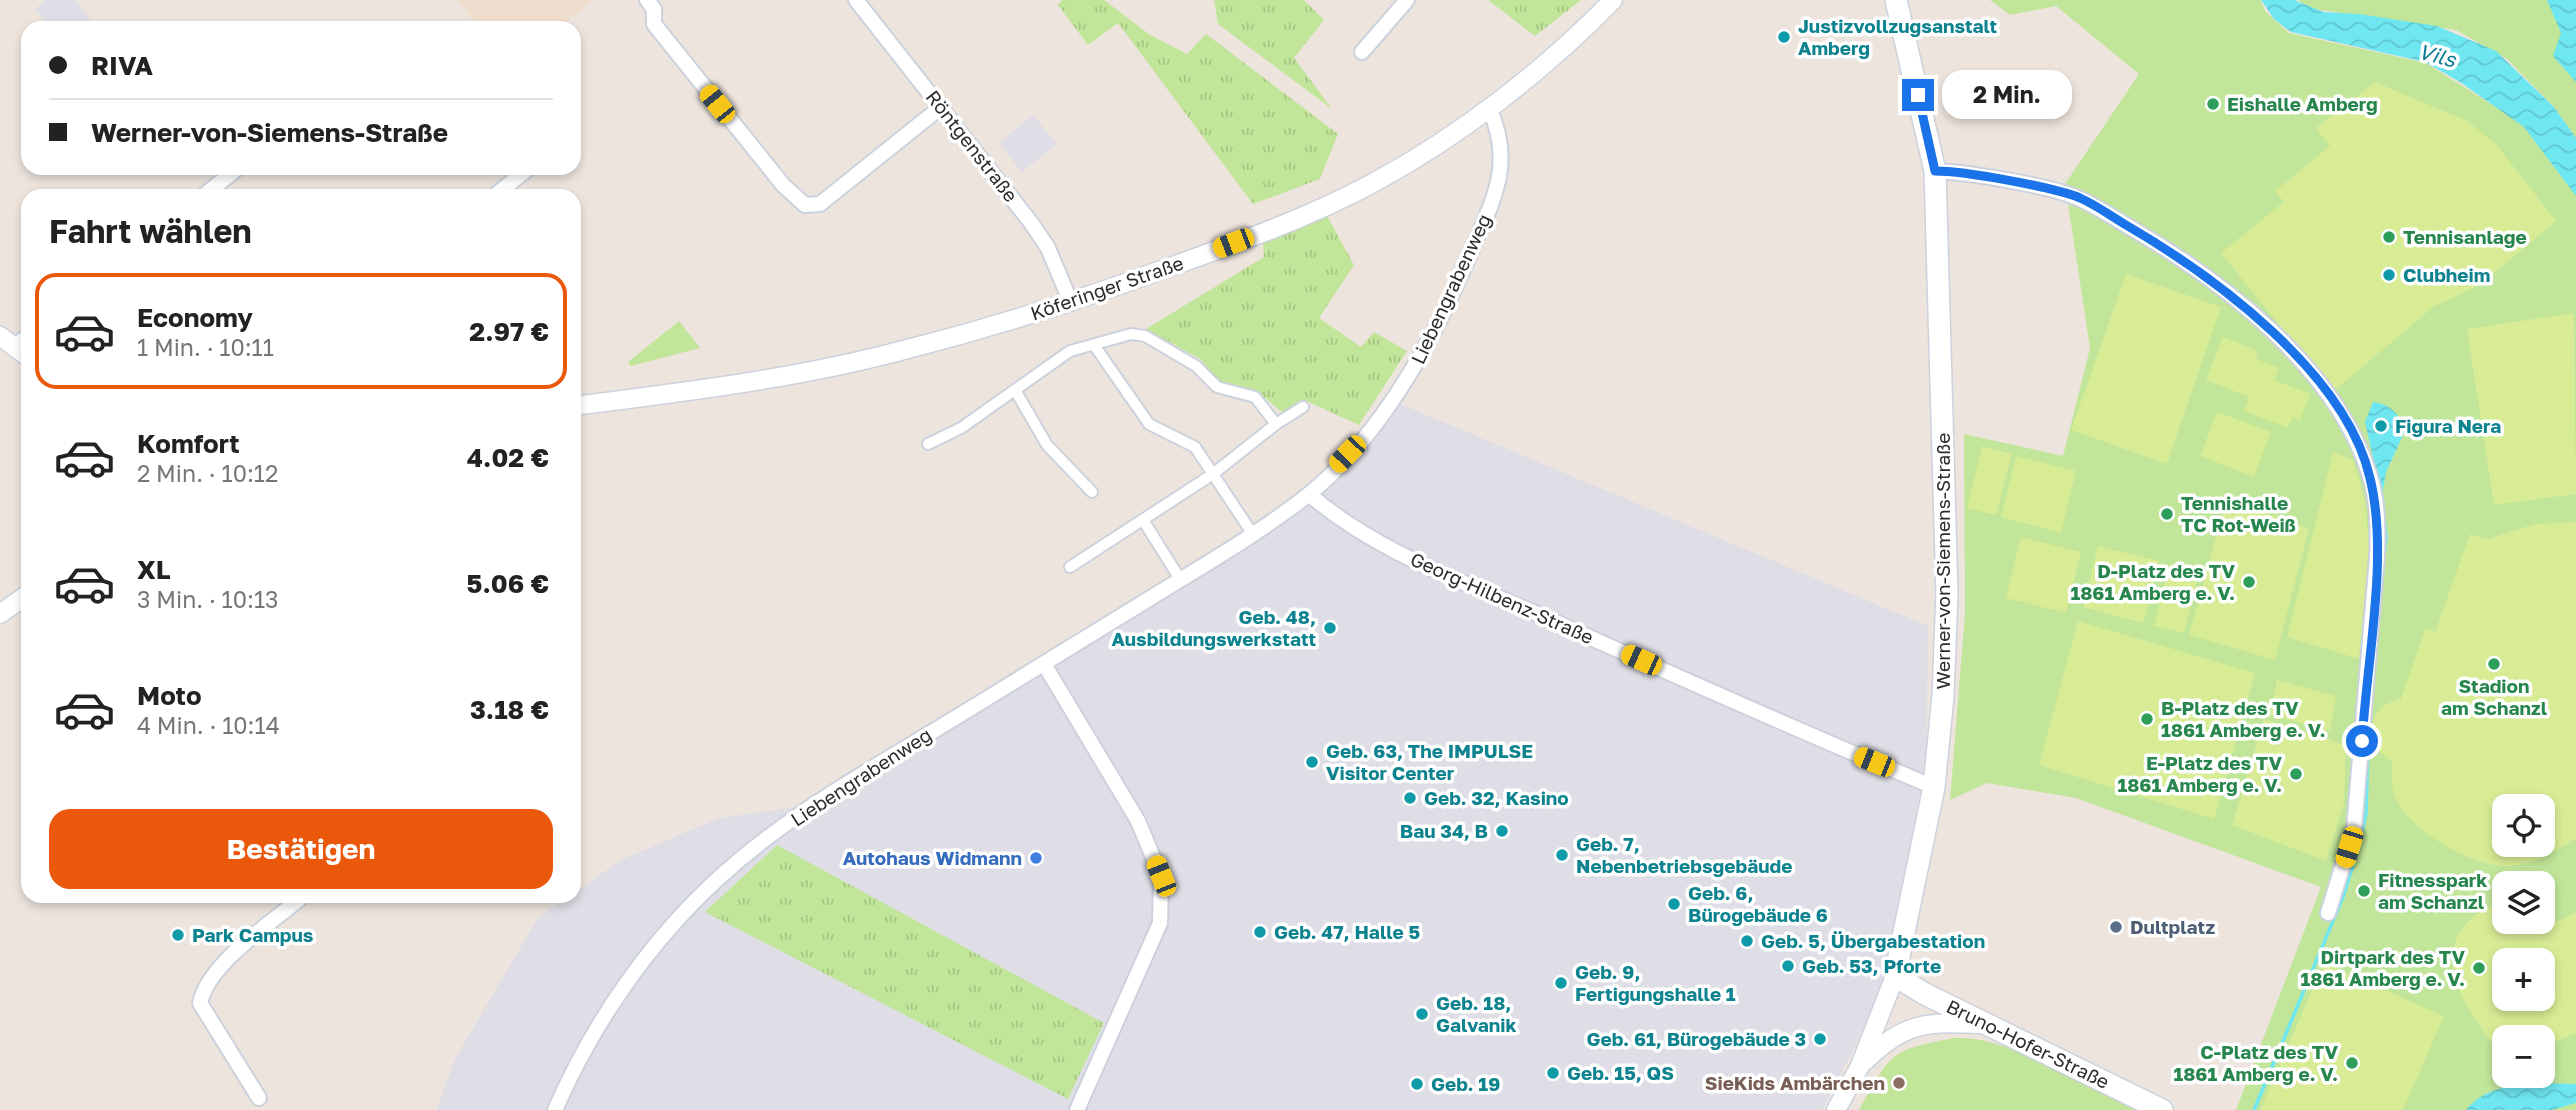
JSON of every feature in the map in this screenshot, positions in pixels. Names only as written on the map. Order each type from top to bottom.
[{"type":"main road","name":"Werner-von-Siemens-Straße","points":[[1895,976],[1934,787],[1943,696],[1947,594],[1935,171],[1896,0]]},
{"type":"main road","name":"Bruno-Hofer-Straße","points":[[1895,976],[1925,994],[2162,1110]]},
{"type":"street","points":[[648,0],[654,9],[654,24],[783,186],[805,205],[820,204],[941,107]]},
{"type":"street","name":"Röntgenstraße","points":[[856,0],[1032,224],[1048,248],[1071,303]]},
{"type":"street","points":[[1362,52],[1407,0]]},
{"type":"street","name":"Köferinger Straße","points":[[581,405],[706,389],[886,354],[1071,303],[1242,240],[1351,194],[1434,146],[1489,108],[1613,0]]},
{"type":"street","name":"Liebengrabenweg","points":[[555,1110],[607,1009],[661,939],[720,876],[816,801],[1044,664],[1252,533],[1309,494],[1366,435],[1407,380],[1443,312],[1500,182],[1502,151],[1497,126],[1489,108]]},
{"type":"street","points":[[1935,171],[2079,198],[2171,251],[2246,305],[2339,409],[2354,436],[2370,475],[2378,523],[2377,557],[2354,829],[2328,913]]},
{"type":"street","points":[[214,189],[230,175]]},
{"type":"street","points":[[503,189],[520,175]]},
{"type":"street","points":[[928,444],[961,428],[1070,351],[1131,334],[1145,336],[1196,366],[1217,387],[1255,397],[1276,425]]},
{"type":"street","points":[[1094,345],[1149,424],[1195,447],[1252,533]]},
{"type":"street","points":[[1015,390],[1046,445],[1092,492]]},
{"type":"street","points":[[1070,566],[1213,474],[1303,407]]},
{"type":"street","name":"Georg-Hilbenz-Straße","points":[[1309,494],[1339,517],[1412,558],[1762,715],[1934,787]]},
{"type":"street","points":[[1143,520],[1180,579]]},
{"type":"street","points":[[0,614],[21,599]]},
{"type":"street","points":[[1044,664],[1138,821],[1161,876],[1160,923],[1077,1110]]},
{"type":"street","points":[[259,1098],[200,1003],[202,992],[216,971],[295,903]]},
{"type":"street","name":"Werner-von-Siemens-Straße","points":[[1836,1110],[1860,1066],[1895,976]]},
{"type":"street","points":[[1860,1066],[1891,1036],[1925,1023],[1990,1025]]},
{"type":"shaded area","points":[[46,0],[75,0],[92,21],[44,21],[35,9]]},
{"type":"shaded area","points":[[457,0],[593,0],[567,21],[474,21]]},
{"type":"shaded area","points":[[1033,115],[1057,144],[1022,172],[999,143]]},
{"type":"shaded area","points":[[1398,403],[1928,626],[1926,787],[1885,976],[1858,1040],[1822,1110],[436,1110],[456,1057],[538,918],[559,903],[581,903],[581,888],[621,860],[719,818],[826,803],[1312,501]]},
{"type":"green space","points":[[1062,0],[1104,0],[1150,35],[1187,54],[1206,34],[1338,134],[1320,179],[1253,204],[1118,23],[1088,45],[1058,5]]},
{"type":"green space","points":[[1214,0],[1304,0],[1324,20],[1294,58],[1332,109],[1218,24]]},
{"type":"green space","points":[[1488,0],[1581,0],[1535,36]]},
{"type":"green space","points":[[1990,0],[2260,0],[2266,12],[2289,33],[2426,63],[2524,125],[2576,195],[2576,1110],[2236,1110],[2321,887],[2076,798],[1987,783],[1950,800],[1965,614],[1964,434],[2063,456],[2090,348],[2065,184],[2139,74],[2056,6],[2010,15]]},
{"type":"green space","points":[[2298,0],[2576,0],[2576,138],[2554,107],[2507,59],[2456,30],[2308,8]]},
{"type":"green space","name":"Tennisanlage","points":[[2375,82],[2467,121],[2496,144],[2556,221],[2480,285],[2433,307],[2333,392],[2221,253],[2284,202],[2275,191],[2330,146],[2316,128]]},
{"type":"green space","points":[[1327,216],[1354,265],[1319,318],[1361,347],[1374,332],[1407,351],[1359,425],[1302,399],[1283,413],[1258,392],[1220,382],[1200,359],[1146,329],[1264,257],[1263,244]]},
{"type":"green space","points":[[2126,274],[2221,307],[2167,464],[2071,430]]},
{"type":"green space","points":[[2574,313],[2576,494],[2494,505],[2467,329]]},
{"type":"green space","points":[[679,321],[700,348],[631,366],[628,362]]},
{"type":"green space","points":[[2223,337],[2258,351],[2256,359],[2279,368],[2274,380],[2310,394],[2300,420],[2293,417],[2288,428],[2244,411],[2249,397],[2206,380]]},
{"type":"green space","points":[[2217,412],[2271,432],[2254,477],[2200,456]]},
{"type":"green space","points":[[1982,446],[2012,454],[1996,515],[1967,508]]},
{"type":"green space","points":[[2333,452],[2353,460],[2365,501],[2369,545],[2359,659],[2287,637]]},
{"type":"green space","points":[[2016,456],[2076,471],[2061,533],[2001,517]]},
{"type":"green space","name":"D-Platz des TV 1861 Amberg e. V.","points":[[2226,500],[2309,528],[2275,660],[2189,635]]},
{"type":"green space","name":"Stadion am Schanzl","points":[[2576,522],[2576,838],[2555,851],[2555,794],[2492,794],[2492,857],[2542,857],[2507,866],[2493,865],[2459,853],[2425,832],[2411,819],[2400,807],[2394,794],[2392,762],[2382,754],[2372,736],[2375,717],[2381,709],[2401,699],[2425,629],[2435,632],[2470,534],[2488,539],[2535,524]]},
{"type":"green space","points":[[2021,537],[2081,552],[2066,613],[2006,598]]},
{"type":"green space","points":[[2098,546],[2159,561],[2143,623],[2083,607]]},
{"type":"green space","points":[[2169,565],[2199,572],[2184,633],[2154,626]]},
{"type":"green space","name":"B-Platz des TV 1861 Amberg e. V.","points":[[2078,621],[2255,673],[2214,819],[2039,765]]},
{"type":"green space","points":[[2277,680],[2336,696],[2330,731],[2270,715]]},
{"type":"green space","name":"E-Platz des TV 1861 Amberg e. V.","points":[[2264,719],[2346,745],[2344,803],[2326,861],[2232,825]]},
{"type":"green space","points":[[777,845],[1104,1023],[1068,1099],[705,912]]},
{"type":"green space","name":"Dirtpark des TV 1861 Amberg e. V.","points":[[2492,907],[2492,934],[2555,934],[2555,923],[2576,912],[2576,1033],[2555,1042],[2555,1025],[2492,1025],[2492,1043],[2465,1002],[2453,970],[2457,938],[2467,923]]},
{"type":"green space","name":"C-Platz des TV 1861 Amberg e. V.","points":[[2324,963],[2444,1016],[2403,1110],[2260,1110]]},
{"type":"green space","points":[[1954,1038],[1975,1039],[2022,1053],[2136,1110],[1859,1110],[1878,1076],[1894,1057],[1916,1047]]},
{"type":"water","name":"Vils","points":[[2261,0],[2294,0],[2324,12],[2359,14],[2437,26],[2496,51],[2554,107],[2576,138],[2576,196],[2524,127],[2460,82],[2425,62],[2291,32],[2274,19]]},
{"type":"water","points":[[2547,0],[2576,0],[2576,82],[2553,56],[2561,33]]},
{"type":"water","points":[[2373,402],[2394,411],[2405,431],[2386,472],[2382,496],[2365,422]]},
{"type":"water","points":[[2555,1083],[2576,1084],[2576,1103],[2552,1110],[2466,1110],[2489,1093],[2504,1088],[2555,1088]]},
{"type":"waterway","points":[[2382,496],[2386,537],[2382,577]]},
{"type":"waterway","points":[[2254,1110],[2343,897],[2356,856],[2366,814],[2368,742]]},
{"type":"place","name":"Justizvollzugsanstalt Amberg","points":[[1784,37]]},
{"type":"place","name":"Eishalle Amberg","points":[[2213,104]]},
{"type":"place","name":"Tennisanlage","points":[[2389,237]]},
{"type":"place","name":"Clubheim","points":[[2389,275]]},
{"type":"place","name":"Figura Nera","points":[[2381,426]]},
{"type":"place","name":"Tennishalle TC Rot-Weiß","points":[[2167,514]]},
{"type":"place","name":"D-Platz des TV 1861 Amberg e. V.","points":[[2249,582]]},
{"type":"place","name":"Geb. 48, Ausbildungswerkstatt","points":[[1330,628]]},
{"type":"place","name":"Stadion am Schanzl","points":[[2494,664]]},
{"type":"place","name":"B-Platz des TV 1861 Amberg e. V.","points":[[2147,719]]},
{"type":"place","name":"Geb. 63, The IMPULSE Visitor Center","points":[[1312,762]]},
{"type":"place","name":"E-Platz des TV 1861 Amberg e. V.","points":[[2296,774]]},
{"type":"place","name":"Geb. 32, Kasino","points":[[1410,798]]},
{"type":"place","name":"Bau 34, B","points":[[1502,831]]},
{"type":"place","name":"Geb. 7, Nebenbetriebsgebäude","points":[[1562,855]]},
{"type":"place","name":"Autohaus Widmann","points":[[1036,858]]},
{"type":"place","name":"Fitnesspark am Schanzl","points":[[2364,891]]},
{"type":"place","name":"Geb. 6, Bürogebäude 6","points":[[1674,904]]},
{"type":"place","name":"Dultplatz","points":[[2116,927]]},
{"type":"place","name":"Geb. 47, Halle 5","points":[[1260,932]]},
{"type":"place","name":"Park Campus","points":[[178,935]]},
{"type":"place","name":"Geb. 5, Übergabestation","points":[[1747,941]]},
{"type":"place","name":"Geb. 53, Pforte","points":[[1788,966]]},
{"type":"place","name":"Dirtpark des TV 1861 Amberg e. V.","points":[[2479,968]]},
{"type":"place","name":"Geb. 9, Fertigungshalle 1","points":[[1561,983]]},
{"type":"place","name":"Geb. 18, Galvanik","points":[[1422,1014]]},
{"type":"place","name":"Geb. 61, Bürogebäude 3","points":[[1820,1039]]},
{"type":"place","name":"C-Platz des TV 1861 Amberg e. V.","points":[[2352,1063]]},
{"type":"place","name":"Geb. 15, QS","points":[[1553,1073]]},
{"type":"place","name":"SieKids Ambärchen","points":[[1899,1083]]},
{"type":"place","name":"Geb. 19","points":[[1417,1084]]},
{"type":"route","points":[[1918,95],[1935,171],[1947,171],[2079,198],[2158,244],[2195,267],[2246,305],[2290,349],[2339,409],[2357,442],[2370,475],[2378,523],[2362,741]]}]
